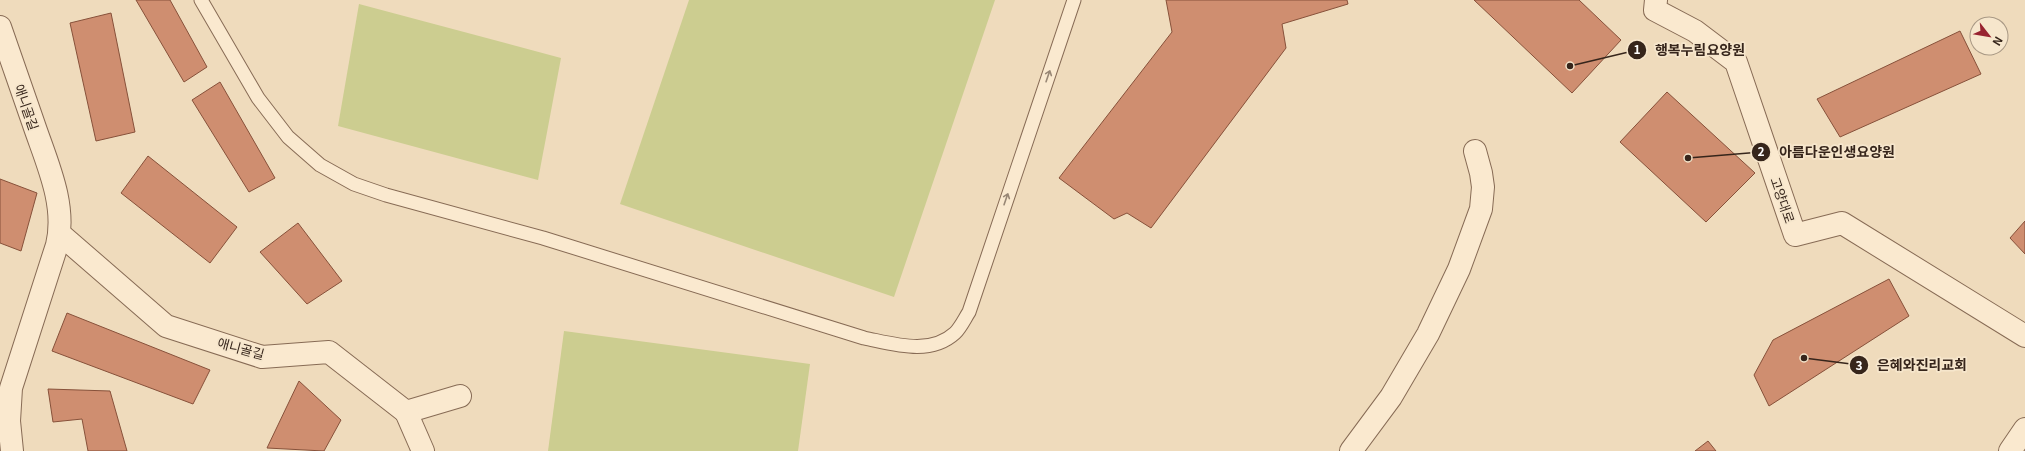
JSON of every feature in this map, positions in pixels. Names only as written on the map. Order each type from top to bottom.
[{"type":"street","name":"고양대로","points":[[1656,0],[1655,10],[1695,31],[1736,62],[1794,235],[1842,223],[2025,336]]},
{"type":"street","name":"애니골길","points":[[0,27],[55,187],[60,217],[60,234],[11,388],[9,421],[12,451]]},
{"type":"street","points":[[1351,451],[1391,397],[1428,334],[1459,269],[1481,208],[1482,174],[1474,151]]},
{"type":"street","name":"애니골길","points":[[60,234],[166,326],[262,357],[329,352],[406,412]]},
{"type":"street","points":[[423,451],[406,412],[460,396]]},
{"type":"street","points":[[2010,451],[2025,429]]},
{"type":"lane","points":[[202,0],[258,98],[288,137],[320,165],[354,184],[386,195],[543,238],[864,338],[907,346],[939,344],[956,332],[969,312],[1074,0]]},
{"type":"green space","points":[[689,0],[995,0],[894,297],[620,204]]},
{"type":"green space","points":[[359,4],[561,58],[538,180],[338,126]]},
{"type":"green space","points":[[564,331],[810,364],[798,451],[548,451]]},
{"type":"building","points":[[136,0],[170,0],[207,67],[184,82]]},
{"type":"building","points":[[1166,0],[1347,0],[1348,4],[1282,24],[1286,48],[1151,228],[1127,213],[1114,219],[1059,178],[1172,32]]},
{"type":"building","points":[[1474,0],[1579,0],[1621,40],[1572,93]]},
{"type":"building","points":[[111,13],[135,132],[96,141],[70,23]]},
{"type":"building","points":[[1960,31],[1969,49],[1969,56],[1972,56],[1981,74],[1840,137],[1817,99]]},
{"type":"building","points":[[220,82],[275,178],[249,192],[192,100]]},
{"type":"building","points":[[1667,92],[1755,173],[1706,222],[1620,142]]},
{"type":"building","points":[[148,156],[237,227],[210,263],[121,193]]},
{"type":"building","points":[[0,179],[37,193],[21,251],[0,243]]},
{"type":"building","points":[[2025,221],[2025,254],[2010,238]]},
{"type":"building","points":[[298,223],[342,281],[307,304],[260,252]]},
{"type":"building","points":[[1889,279],[1909,316],[1769,406],[1754,375],[1773,340]]},
{"type":"building","points":[[67,313],[210,370],[193,404],[52,351]]},
{"type":"building","points":[[299,381],[341,420],[324,451],[267,448]]},
{"type":"building","points":[[48,389],[110,391],[127,451],[88,451],[82,419],[53,422]]},
{"type":"building","points":[[1708,441],[1716,451],[1695,451]]},
{"type":"place","name":"행복누림요양원","points":[[1570,66]]},
{"type":"place","name":"아름다운인생요양원","points":[[1688,158]]},
{"type":"place","name":"은혜와진리교회","points":[[1804,358]]}]
